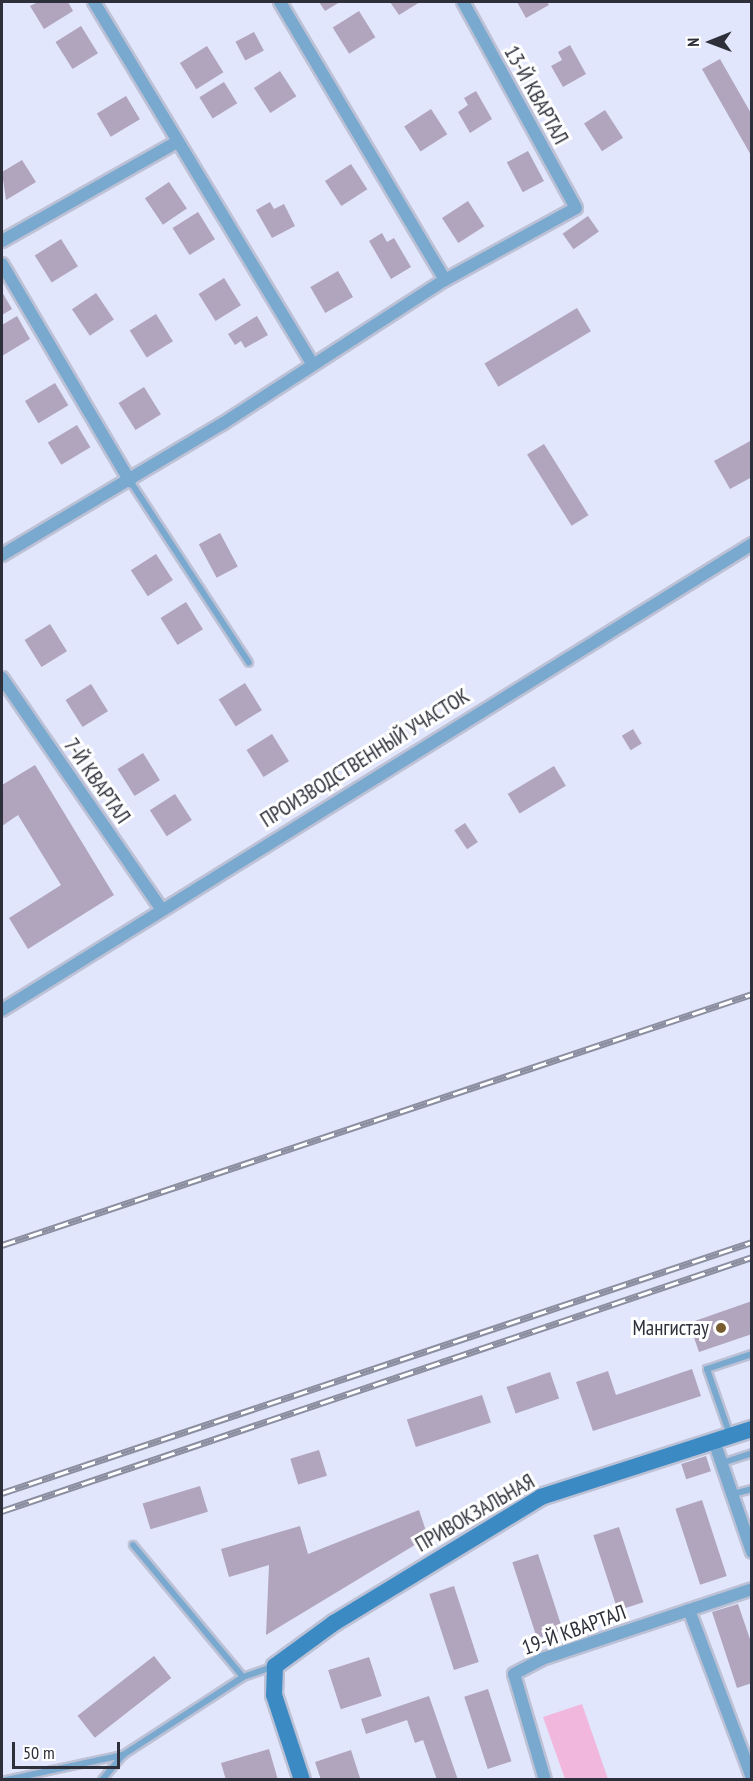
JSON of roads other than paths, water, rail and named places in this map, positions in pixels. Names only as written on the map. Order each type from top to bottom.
[{"type":"street","points":[[94,2],[312,364]]},
{"type":"street","points":[[2,555],[130,481],[446,280],[280,2]]},
{"type":"street","name":"13-Й КВАРТАЛ","points":[[446,280],[576,208],[463,2]]},
{"type":"street","points":[[2,242],[177,142]]},
{"type":"street","points":[[2,264],[130,481]]},
{"type":"street","name":"ПРОИЗВОДСТВЕННЫЙ УЧАСТОК","points":[[2,1010],[160,907],[752,544]]},
{"type":"street","name":"7-Й КВАРТАЛ","points":[[2,678],[160,907]]},
{"type":"street","name":"ПРИВОКЗАЛЬНАЯ","points":[[276,1666],[334,1623],[541,1497],[752,1429]]},
{"type":"street","points":[[722,1438],[722,1463],[752,1552]]},
{"type":"street","name":"19-Й КВАРТАЛ","points":[[545,1779],[514,1674],[542,1659],[752,1589]]},
{"type":"street","points":[[689,1610],[752,1778]]},
{"type":"street","points":[[276,1666],[274,1695],[302,1779]]},
{"type":"lane","points":[[130,481],[249,663]]},
{"type":"lane","points":[[722,1438],[707,1369],[752,1354]]},
{"type":"lane","points":[[722,1463],[752,1453]]},
{"type":"lane","points":[[732,1494],[752,1489]]},
{"type":"lane","points":[[133,1545],[243,1677]]},
{"type":"lane","points":[[102,1779],[123,1755],[243,1677],[276,1666]]},
{"type":"lane","points":[[6,1779],[123,1755]]},
{"type":"railway","points":[[2,1245],[752,994]]},
{"type":"railway","points":[[2,1493],[752,1242]]},
{"type":"railway","points":[[2,1511],[752,1257]]},
{"type":"place","name":"Мангистау","points":[[721,1328]]}]
